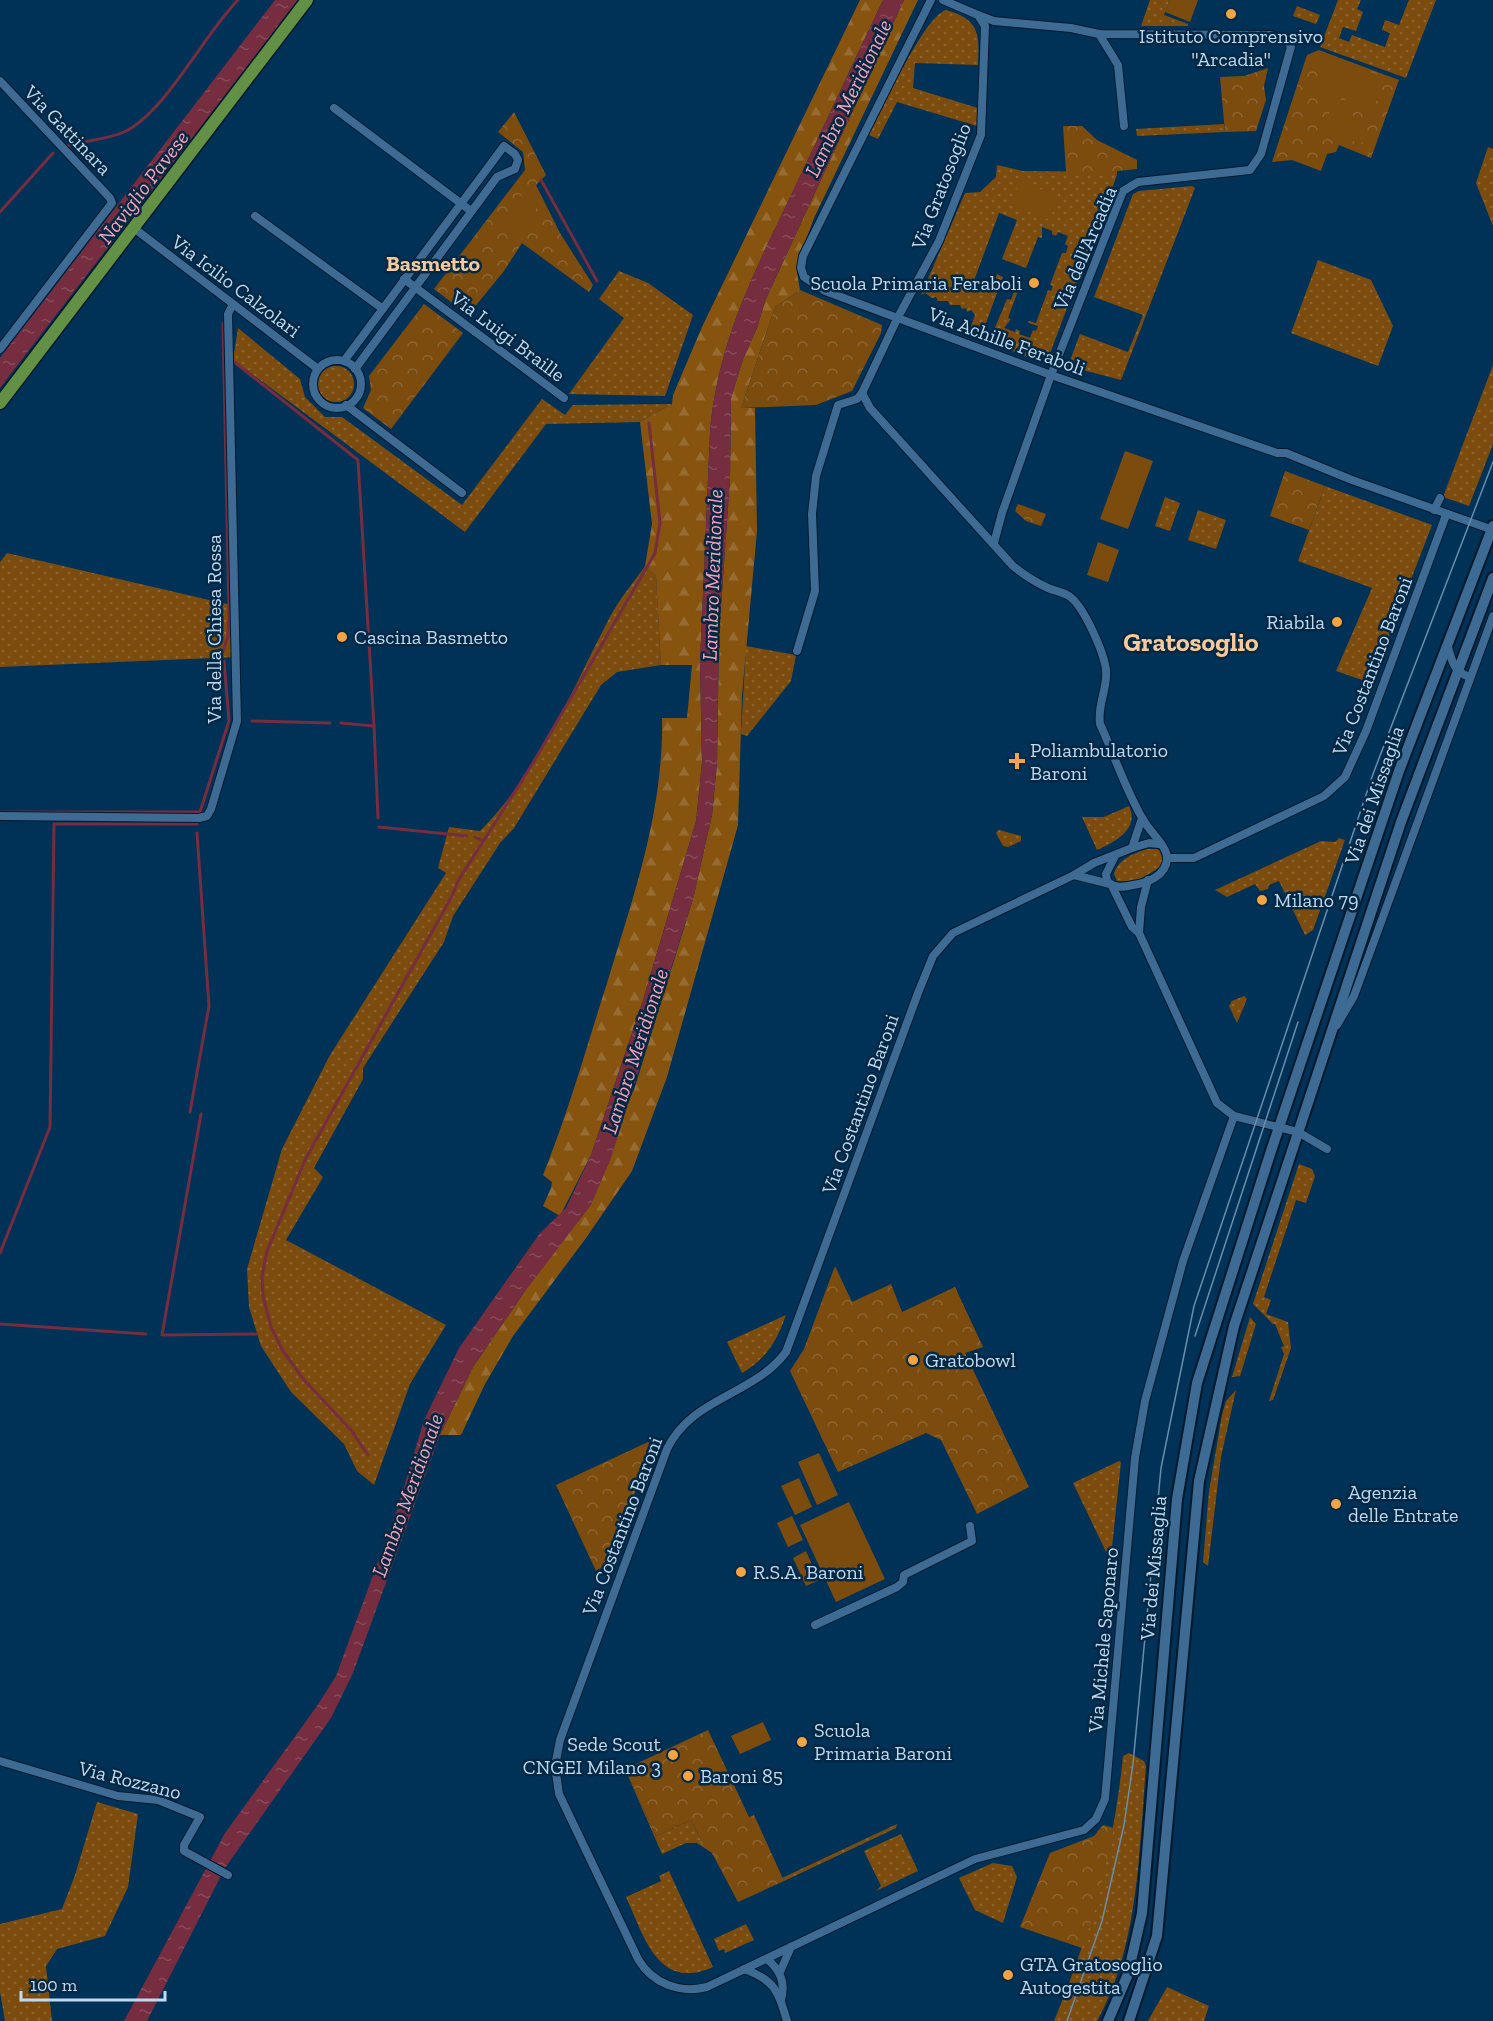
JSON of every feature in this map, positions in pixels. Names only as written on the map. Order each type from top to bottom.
[{"type":"main road","points":[[0,403],[135,229],[307,0]]},
{"type":"main road","name":"Via dei Missaglia","points":[[1108,2021],[1128,1974],[1142,1913],[1177,1498],[1187,1433],[1208,1345],[1399,771],[1493,529]]},
{"type":"main road","name":"Via dei Missaglia","points":[[1129,2021],[1150,1965],[1162,1901],[1199,1481],[1234,1326],[1401,822],[1493,578]]},
{"type":"street","name":"Via Achille Feraboli","points":[[931,0],[814,232],[801,262],[804,277],[817,287],[897,319],[1277,453],[1286,453],[1446,515],[1493,529]]},
{"type":"street","points":[[943,0],[978,15]]},
{"type":"street","name":"Via Gratosoglio","points":[[862,393],[897,319],[918,285],[939,241],[981,135],[986,39],[984,22],[978,15]]},
{"type":"street","name":"Via dell'Arcadia","points":[[978,15],[994,21],[1080,29],[1099,34],[1271,35],[1287,40],[1291,47],[1261,154],[1250,170],[1138,182],[1123,191],[1051,375]]},
{"type":"street","points":[[1099,34],[1118,65],[1124,126]]},
{"type":"street","name":"Via Gattinara","points":[[0,81],[112,200],[111,206],[0,349]]},
{"type":"street","points":[[334,108],[471,211]]},
{"type":"street","points":[[344,361],[504,146],[518,160],[515,170],[496,177],[355,369]]},
{"type":"street","points":[[255,216],[382,309]]},
{"type":"street","name":"Via Icilio Calzolari","points":[[135,229],[318,369]]},
{"type":"street","name":"Via Luigi Braille","points":[[405,279],[564,398]]},
{"type":"street","name":"Via della Chiesa Rossa","points":[[0,816],[199,818],[207,816],[211,808],[237,721],[228,314],[233,304]]},
{"type":"street","points":[[330,361],[344,361],[355,369],[360,378],[360,390],[355,399],[346,405],[331,406],[318,399],[313,385],[318,369],[330,361]]},
{"type":"street","points":[[994,543],[1002,513],[1051,375]]},
{"type":"street","points":[[797,651],[814,591],[812,514],[816,476],[838,405],[857,399],[862,393],[870,408],[1013,566],[1028,578],[1067,595],[1078,605],[1100,647],[1106,670],[1099,709],[1100,724],[1142,818],[1159,844],[1166,850],[1167,858],[1163,871],[1135,885],[1111,885],[1074,875]]},
{"type":"street","points":[[346,405],[462,493]]},
{"type":"street","points":[[1434,510],[1440,498]]},
{"type":"street","name":"Via Costantino Baroni","points":[[1167,858],[1194,858],[1324,796],[1345,777],[1366,731],[1446,515]]},
{"type":"street","name":"Via dei Missaglia","points":[[1331,1034],[1354,996],[1493,616]]},
{"type":"street","points":[[1448,647],[1452,663],[1458,672],[1469,677]]},
{"type":"street","points":[[1132,848],[1142,818]]},
{"type":"street","name":"Via Costantino Baroni","points":[[767,1959],[707,1987],[689,1989],[659,1982],[645,1970],[559,1794],[555,1766],[560,1740],[671,1440],[692,1415],[768,1373],[791,1344],[933,956],[953,933],[1074,875],[1094,863],[1149,843],[1159,844]]},
{"type":"street","points":[[1116,855],[1106,874],[1132,927],[1139,933],[1217,1103],[1234,1116],[1298,1132],[1327,1149]]},
{"type":"street","points":[[1139,933],[1141,908],[1148,880]]},
{"type":"street","name":"Via Michele Saponaro","points":[[767,1959],[975,1859],[1079,1832],[1091,1824],[1100,1813],[1105,1799],[1135,1458],[1145,1401],[1183,1261],[1234,1116]]},
{"type":"street","points":[[815,1625],[897,1587],[907,1573],[972,1541],[969,1527]]},
{"type":"street","name":"Via Rozzano","points":[[0,1761],[118,1796],[158,1800],[200,1817],[184,1845],[184,1851],[228,1875]]},
{"type":"street","points":[[780,1972],[791,1947]]},
{"type":"street","points":[[766,1978],[767,1959]]},
{"type":"street","points":[[767,1959],[780,1972],[784,1989],[781,2000]]},
{"type":"street","points":[[744,1969],[766,1978],[781,2000],[787,2021]]},
{"type":"green space","points":[[860,0],[883,0],[752,278],[721,367],[710,432],[700,664],[702,763],[696,821],[643,1000],[591,1155],[560,1216],[543,1206],[552,1182],[543,1175],[577,1078],[646,851],[658,785],[662,718],[687,718],[692,665],[661,665],[656,576],[645,566],[652,524],[640,422],[672,404],[673,395],[702,327]]},
{"type":"green space","points":[[904,0],[918,0],[814,218],[800,256],[797,273],[800,290],[775,307],[741,408],[755,408],[757,531],[742,695],[738,825],[667,1077],[632,1171],[586,1238],[513,1336],[485,1384],[461,1435],[440,1435],[473,1367],[523,1294],[634,1090],[693,899],[712,815],[717,763],[719,635],[730,478],[731,398],[765,301]]},
{"type":"green space","points":[[1150,0],[1170,0],[1164,15],[1188,24],[1188,26],[1141,26]]},
{"type":"green space","points":[[1170,0],[1198,0],[1190,22],[1165,12]]},
{"type":"green space","points":[[1338,0],[1361,0],[1357,9],[1363,12],[1356,31],[1343,27],[1339,38],[1349,42],[1352,35],[1385,47],[1390,33],[1382,30],[1385,20],[1399,25],[1409,0],[1436,0],[1406,78],[1320,47]]},
{"type":"green space","points":[[1297,6],[1320,15],[1316,24],[1293,16]]},
{"type":"green space","points":[[946,10],[965,18],[975,29],[978,65],[915,63],[913,88],[981,109],[977,126],[897,102],[878,139],[869,135],[915,46],[937,16]]},
{"type":"green space","points":[[1319,50],[1399,80],[1371,158],[1339,145],[1336,152],[1327,154],[1321,171],[1292,160],[1272,162],[1307,55]]},
{"type":"green space","points":[[1325,55],[1353,66],[1339,103],[1311,93]]},
{"type":"green space","points":[[1357,67],[1385,78],[1371,115],[1343,105]]},
{"type":"green space","points":[[1268,68],[1264,86],[1266,100],[1256,131],[1225,132],[1220,77],[1244,76]]},
{"type":"green space","points":[[1331,108],[1369,122],[1361,144],[1323,129]]},
{"type":"green space","points":[[514,112],[546,175],[536,185],[560,233],[593,285],[589,292],[522,243],[504,271],[468,315],[434,289],[525,170],[523,152],[498,132]]},
{"type":"green space","points":[[1224,124],[1225,132],[1137,136],[1136,129]]},
{"type":"green space","points":[[1063,126],[1082,126],[1097,140],[1137,160],[1137,169],[1117,171],[1117,175],[1115,172],[1066,172]]},
{"type":"green space","points":[[1488,147],[1493,149],[1493,226],[1476,183]]},
{"type":"green space","points":[[997,165],[1023,171],[1115,172],[1117,175],[1046,364],[989,342],[1007,299],[1011,300],[1017,284],[1024,286],[1019,288],[1008,318],[1011,319],[1004,328],[1015,332],[1016,329],[1020,331],[1019,334],[1030,338],[1033,330],[1036,331],[1038,326],[1028,323],[1029,321],[1036,323],[1048,290],[1051,291],[1053,286],[1050,285],[1062,253],[1066,253],[1068,246],[1065,244],[1068,236],[1058,232],[1056,236],[1052,234],[1052,231],[1042,227],[1042,238],[1038,237],[1026,268],[1002,259],[1017,220],[999,213],[972,286],[989,293],[997,274],[1003,277],[980,339],[968,335],[975,315],[971,310],[967,312],[966,308],[962,309],[960,305],[938,301],[936,297],[932,298],[925,293],[921,295],[965,193],[980,192],[996,177]]},
{"type":"green space","points":[[1020,181],[1059,196],[1050,220],[1010,204]]},
{"type":"green space","points":[[1192,186],[1195,188],[1121,380],[1068,366],[1080,334],[1128,352],[1143,315],[1094,297],[1133,194],[1139,191]]},
{"type":"green space","points":[[520,195],[537,207],[515,237],[499,225]]},
{"type":"green space","points":[[1318,260],[1371,280],[1393,326],[1378,366],[1291,333]]},
{"type":"green space","points":[[619,271],[648,283],[693,315],[665,396],[569,394],[624,318],[599,299]]},
{"type":"green space","points":[[800,290],[882,325],[881,333],[852,391],[816,405],[741,408],[775,307]]},
{"type":"green space","points":[[424,304],[463,333],[391,429],[363,408],[371,390],[369,376]]},
{"type":"green space","points":[[238,328],[300,379],[305,397],[325,417],[342,417],[462,505],[542,399],[565,415],[573,405],[672,404],[640,422],[546,424],[465,532],[233,360]]},
{"type":"green space","points":[[1493,365],[1493,444],[1469,506],[1443,497]]},
{"type":"green space","points":[[336,366],[349,371],[354,384],[349,397],[336,402],[323,397],[318,384],[323,371]]},
{"type":"green space","points":[[1125,451],[1153,461],[1128,529],[1100,519]]},
{"type":"green space","points":[[1285,471],[1325,486],[1309,530],[1270,516]]},
{"type":"green space","points":[[1325,486],[1432,525],[1371,683],[1336,671],[1372,588],[1298,561]]},
{"type":"green space","points":[[1165,497],[1180,503],[1170,531],[1155,526]]},
{"type":"green space","points":[[1018,504],[1046,514],[1041,526],[1026,521],[1015,511]]},
{"type":"green space","points":[[1198,510],[1226,520],[1216,549],[1188,540]]},
{"type":"green space","points":[[1098,542],[1119,550],[1108,582],[1087,575]]},
{"type":"green space","points":[[7,553],[235,606],[236,657],[0,667],[0,562]]},
{"type":"green space","points":[[645,566],[656,576],[661,665],[617,672],[601,685],[514,828],[500,843],[453,916],[444,942],[363,1068],[363,1079],[314,1168],[323,1177],[286,1240],[446,1325],[410,1384],[374,1485],[357,1471],[344,1444],[291,1392],[261,1346],[249,1307],[247,1269],[282,1149],[330,1055],[446,873],[438,868],[449,827],[480,831],[501,808],[538,756],[615,609]]},
{"type":"green space","points":[[746,646],[796,655],[791,681],[747,736],[741,734]]},
{"type":"green space","points":[[1129,806],[1132,814],[1131,821],[1124,834],[1097,850],[1082,817],[1104,817]]},
{"type":"green space","points":[[999,830],[1021,836],[1021,841],[1008,847],[1003,846],[996,833]]},
{"type":"green space","points":[[1339,838],[1345,840],[1313,930],[1305,935],[1279,881],[1269,885],[1268,889],[1260,891],[1255,884],[1227,897],[1215,890],[1321,841],[1335,842]]},
{"type":"green space","points":[[1147,849],[1157,849],[1163,852],[1162,866],[1137,881],[1117,881],[1114,874],[1122,861]]},
{"type":"green space","points":[[1244,996],[1247,999],[1237,1023],[1229,1006],[1232,1001]]},
{"type":"green space","points":[[1299,1164],[1312,1169],[1315,1176],[1306,1203],[1296,1200],[1264,1297],[1271,1300],[1266,1314],[1288,1322],[1291,1348],[1273,1400],[1269,1401],[1284,1354],[1281,1347],[1284,1346],[1275,1324],[1253,1304]]},
{"type":"green space","points":[[835,1266],[852,1302],[891,1284],[902,1312],[955,1287],[983,1347],[965,1353],[1029,1487],[977,1514],[941,1440],[926,1433],[838,1472],[790,1371],[804,1349]]},
{"type":"green space","points":[[786,1315],[770,1348],[758,1362],[742,1373],[727,1342]]},
{"type":"green space","points":[[1250,1317],[1256,1324],[1240,1376],[1232,1377]]},
{"type":"green space","name":"Gratobowl","points":[[916,1342],[943,1354],[935,1379],[930,1377],[931,1374],[906,1362]],"holes":[[[917,1347],[928,1354],[935,1354],[936,1363],[929,1364],[926,1368],[922,1367],[922,1362],[912,1356]]]},
{"type":"green space","points":[[1236,1390],[1221,1457],[1208,1566],[1203,1562],[1209,1491],[1222,1415],[1226,1401]]},
{"type":"green space","points":[[648,1442],[652,1447],[608,1564],[596,1571],[556,1485]]},
{"type":"green space","points":[[819,1453],[838,1495],[817,1505],[798,1462]]},
{"type":"green space","points":[[1121,1462],[1111,1557],[1109,1558],[1073,1483]]},
{"type":"green space","points":[[799,1478],[812,1507],[795,1515],[781,1486]]},
{"type":"green space","points":[[849,1502],[885,1579],[836,1602],[800,1525]]},
{"type":"green space","points":[[792,1516],[803,1540],[788,1547],[777,1523]]},
{"type":"green space","points":[[806,1551],[819,1580],[806,1586],[793,1558]]},
{"type":"green space","points":[[763,1722],[771,1740],[740,1754],[731,1736]]},
{"type":"green space","points":[[708,1730],[749,1817],[754,1815],[784,1881],[738,1902],[712,1853],[697,1843],[701,1840],[691,1820],[656,1836],[625,1769]]},
{"type":"green space","points":[[1129,1753],[1144,1761],[1146,1766],[1135,1897],[1121,1961],[1111,1992],[1097,2021],[1054,2021],[1079,1956],[1099,1891],[1107,1858],[1123,1756]]},
{"type":"green space","points":[[625,1769],[656,1836],[691,1820],[701,1840],[697,1843],[686,1843],[662,1854]]},
{"type":"green space","points":[[97,1802],[138,1814],[128,1887],[105,1936],[57,1949],[46,1966],[52,2021],[5,2021],[0,1992],[0,1924],[62,1909]]},
{"type":"green space","points":[[897,1824],[896,1828],[784,1881],[782,1878]]},
{"type":"green space","points":[[1103,1825],[1114,1828],[1096,1907],[1082,1948],[1020,1927],[1050,1853],[1094,1836]]},
{"type":"green space","points":[[901,1834],[918,1871],[876,1891],[881,1886],[864,1851]]},
{"type":"green space","points":[[993,1863],[1012,1866],[1017,1877],[1003,1923],[975,1910],[959,1878]]},
{"type":"green space","points":[[669,1871],[713,1967],[694,1973],[679,1972],[666,1966],[656,1956],[639,1928],[626,1897],[661,1881],[659,1876]]},
{"type":"green space","points":[[746,1924],[754,1940],[725,1953],[724,1949],[719,1951],[714,1939]]},
{"type":"green space","points":[[1167,1987],[1209,2006],[1204,2021],[1148,2021]]},
{"type":"water","name":"Naviglio Pavese","points":[[275,0],[298,0],[0,388],[0,358]]},
{"type":"water","name":"Lambro Meridionale","points":[[883,0],[904,0],[765,301],[731,398],[730,478],[719,635],[717,763],[712,815],[693,899],[611,1158],[591,1205],[523,1294],[473,1367],[440,1435],[353,1673],[331,1718],[225,1868],[147,2021],[124,2021],[225,1833],[317,1706],[336,1676],[397,1510],[424,1420],[459,1348],[540,1233],[566,1208],[591,1155],[643,1000],[696,821],[702,763],[700,664],[710,432],[721,367],[752,278]]},
{"type":"waterway","points":[[67,146],[117,135],[139,122],[169,91],[225,14],[238,0]]},
{"type":"waterway","points":[[0,212],[53,153]]},
{"type":"waterway","points":[[541,180],[597,281]]},
{"type":"waterway","points":[[223,323],[229,612],[228,636],[223,651]]},
{"type":"waterway","points":[[233,361],[358,460],[374,726]]},
{"type":"waterway","points":[[368,1455],[351,1430],[304,1380],[283,1351],[271,1327],[263,1296],[262,1276],[267,1251],[306,1158],[452,896],[458,881],[533,763],[655,553],[660,523],[649,423]]},
{"type":"waterway","points":[[0,812],[200,812],[229,721],[224,661]]},
{"type":"waterway","points":[[252,721],[330,723]]},
{"type":"waterway","points":[[341,723],[374,726],[378,818]]},
{"type":"waterway","points":[[0,1253],[50,1127],[54,824],[197,824]]},
{"type":"waterway","points":[[379,827],[467,836]]},
{"type":"waterway","points":[[190,1112],[209,1006],[197,833]]},
{"type":"waterway","points":[[475,837],[483,841]]},
{"type":"waterway","points":[[201,1114],[162,1335],[257,1334]]},
{"type":"waterway","points":[[0,1324],[146,1334]]},
{"type":"tram line","points":[[1067,2021],[1102,1921],[1124,1825],[1133,1764],[1161,1468],[1194,1306],[1373,774],[1493,462]]},
{"type":"tram line","points":[[1195,1336],[1298,1022]]},
{"type":"place","name":"Istituto Comprensivo \"Arcadia\"","points":[[1231,14]]},
{"type":"place","name":"Scuola Primaria Feraboli","points":[[1034,283]]},
{"type":"place","name":"Riabila","points":[[1337,622]]},
{"type":"place","name":"Cascina Basmetto","points":[[342,637]]},
{"type":"place","name":"Poliambulatorio Baroni","points":[[1017,761]]},
{"type":"place","name":"Milano 79","points":[[1262,900]]},
{"type":"place","name":"Gratobowl","points":[[913,1360]]},
{"type":"place","name":"Agenzia delle Entrate","points":[[1336,1504]]},
{"type":"place","name":"R.S.A. Baroni","points":[[741,1572]]},
{"type":"place","name":"Scuola Primaria Baroni","points":[[802,1742]]},
{"type":"place","name":"Sede Scout CNGEI Milano 3","points":[[673,1755]]},
{"type":"place","name":"Baroni 85","points":[[688,1776]]},
{"type":"place","name":"GTA Gratosoglio Autogestita","points":[[1008,1975]]},
{"type":"district","name":"Basmetto","points":[[433,263]]},
{"type":"district","name":"Gratosoglio","points":[[1191,642]]}]
